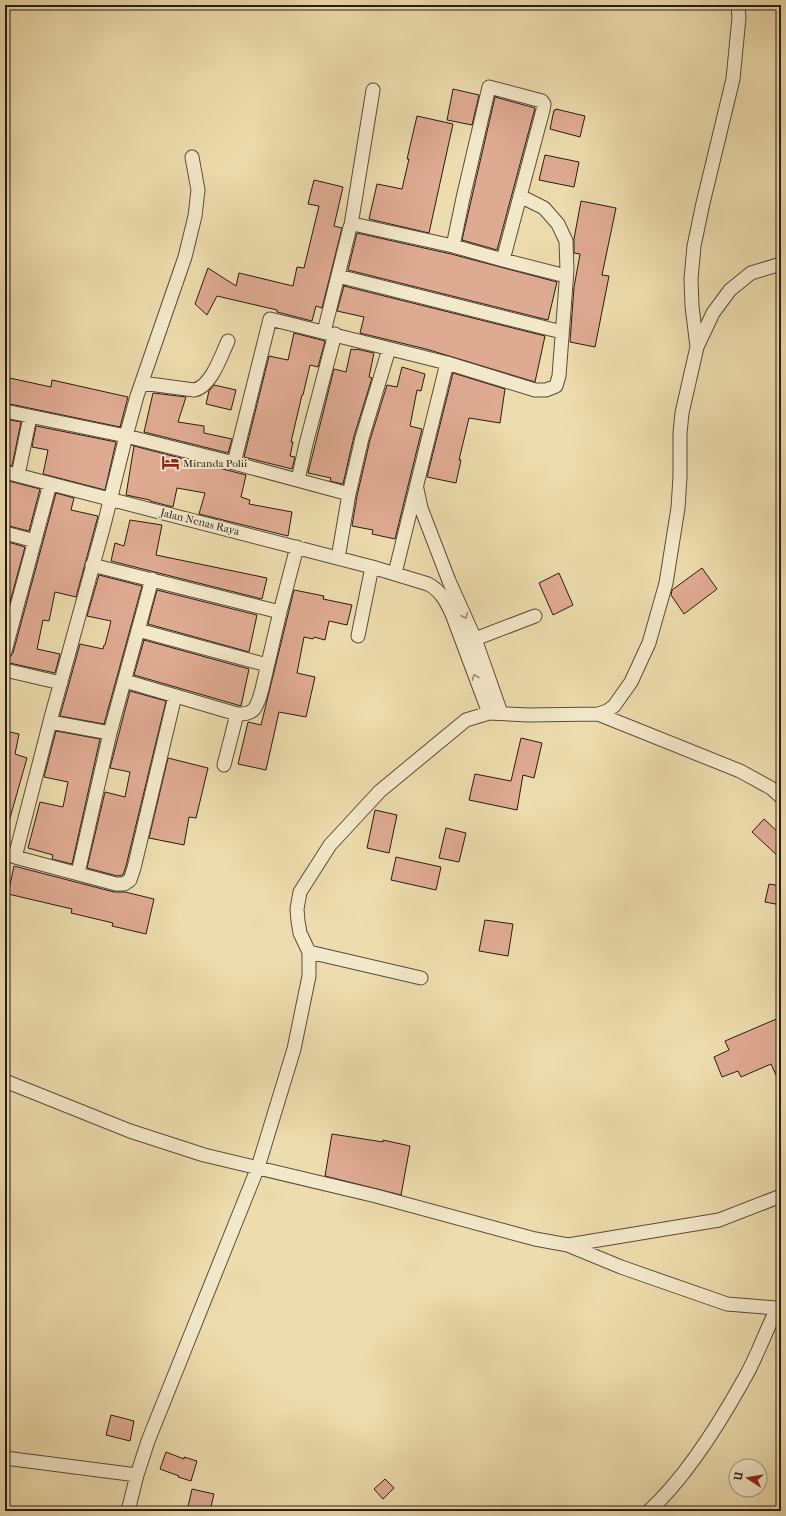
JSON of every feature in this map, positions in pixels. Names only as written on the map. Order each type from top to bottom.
[{"type":"street","points":[[697,347],[692,306],[691,279],[694,246],[732,78],[739,18],[738,5]]},
{"type":"street","points":[[453,246],[463,198],[490,88],[542,101],[544,104],[503,260]]},
{"type":"street","points":[[298,480],[330,333],[338,276],[351,225],[372,90]]},
{"type":"street","points":[[175,696],[130,880],[124,884],[116,884],[10,855],[61,683],[126,436],[142,383],[185,257],[198,190],[192,157]]},
{"type":"street","points":[[234,463],[270,319],[447,363],[534,390],[546,390],[556,386],[558,382],[566,276],[566,241],[558,224],[544,208],[520,196]]},
{"type":"street","points":[[351,225],[353,224],[453,246],[566,276]]},
{"type":"street","points":[[128,1511],[137,1475],[148,1441],[258,1167],[294,1049],[309,976],[309,952],[300,933],[298,921],[297,909],[300,892],[330,845],[380,791],[466,720],[477,716],[495,713],[536,715],[598,714],[607,711],[614,706],[631,682],[649,643],[666,583],[678,508],[682,413],[689,388],[697,347],[713,312],[730,290],[751,273],[781,264]]},
{"type":"street","points":[[338,276],[562,332]]},
{"type":"street","points":[[142,383],[198,389],[204,386],[212,374],[228,341]]},
{"type":"street","points":[[338,558],[362,438],[388,349]]},
{"type":"street","points":[[395,573],[447,363]]},
{"type":"street","points":[[5,411],[126,436],[350,494]]},
{"type":"street","points":[[18,475],[30,417]]},
{"type":"street","name":"Jalan Nenas Raya","points":[[5,472],[395,573],[436,588]]},
{"type":"street","points":[[5,650],[10,610],[35,541],[50,484]]},
{"type":"street","points":[[417,489],[421,508],[449,581],[475,639],[495,713]]},
{"type":"street","points":[[5,533],[35,541]]},
{"type":"street","points":[[125,681],[237,714],[248,714],[254,710],[258,701],[297,547]]},
{"type":"street","points":[[92,566],[152,579],[280,612]]},
{"type":"street","points":[[358,636],[372,567]]},
{"type":"street","points":[[78,874],[110,734],[152,579]]},
{"type":"street","points":[[449,581],[436,588],[445,600],[452,614],[495,713]]},
{"type":"street","points":[[475,639],[535,616]]},
{"type":"street","points":[[138,630],[267,665]]},
{"type":"street","points":[[5,670],[61,683]]},
{"type":"street","points":[[224,765],[237,714]]},
{"type":"street","points":[[598,714],[740,771],[771,788],[781,797]]},
{"type":"street","points":[[50,722],[110,734]]},
{"type":"street","points":[[309,952],[421,978]]},
{"type":"street","points":[[5,1081],[153,1139],[204,1155],[376,1196],[535,1239],[568,1245],[621,1267],[728,1304],[778,1308],[744,1380],[723,1415],[678,1479],[662,1499],[649,1511]]},
{"type":"street","points":[[568,1245],[719,1220],[781,1196]]},
{"type":"street","points":[[5,1458],[137,1475]]},
{"type":"building","points":[[453,89],[479,95],[472,125],[447,120]]},
{"type":"building","points":[[495,97],[535,108],[497,250],[462,240]]},
{"type":"building","points":[[556,109],[585,116],[580,137],[550,129],[554,110]]},
{"type":"building","points":[[417,116],[453,124],[429,233],[369,219],[377,184],[402,189]]},
{"type":"building","points":[[545,155],[579,162],[574,187],[539,180]]},
{"type":"building","points":[[314,180],[343,187],[334,226],[342,228],[322,308],[316,306],[312,321],[277,312],[277,310],[217,296],[207,315],[195,304],[208,268],[236,286],[239,273],[293,286],[297,267],[304,268],[319,206],[308,204]]},
{"type":"building","points":[[581,201],[616,208],[602,275],[609,276],[595,347],[570,342],[574,287],[580,254],[574,253],[574,239]]},
{"type":"building","points":[[357,233],[451,254],[557,282],[548,320],[348,270]]},
{"type":"building","points":[[344,286],[545,336],[535,382],[426,349],[360,333],[364,317],[337,311]]},
{"type":"building","points":[[294,333],[325,341],[318,367],[310,365],[302,395],[291,442],[293,442],[290,456],[295,457],[292,469],[244,457],[269,356],[288,360]]},
{"type":"building","points":[[351,349],[374,353],[369,377],[372,378],[354,436],[343,484],[330,481],[331,478],[308,473],[334,369],[346,372]]},
{"type":"building","points":[[402,367],[425,374],[421,391],[417,390],[410,426],[422,429],[395,539],[372,534],[373,530],[352,526],[357,496],[370,440],[387,385],[397,387]]},
{"type":"building","points":[[453,373],[505,389],[500,423],[469,418],[459,460],[461,460],[456,483],[427,477]]},
{"type":"building","points":[[5,377],[51,387],[52,380],[128,397],[120,427],[5,403]]},
{"type":"building","points":[[214,385],[236,390],[231,410],[206,404],[209,391]]},
{"type":"building","points":[[153,393],[186,397],[178,422],[204,426],[204,433],[232,439],[228,453],[144,432]]},
{"type":"building","points":[[5,419],[21,422],[12,466],[5,464]]},
{"type":"building","points":[[36,426],[116,442],[105,490],[43,474],[48,450],[32,447]]},
{"type":"building","points":[[134,446],[246,475],[241,497],[250,500],[249,504],[292,512],[288,536],[199,514],[205,493],[177,488],[173,507],[126,495]]},
{"type":"building","points":[[5,480],[40,489],[29,531],[5,525]]},
{"type":"building","points":[[56,493],[74,498],[71,510],[98,516],[76,597],[55,592],[49,621],[43,620],[37,649],[60,654],[55,673],[5,662],[5,659],[10,657],[13,653]]},
{"type":"building","points":[[130,520],[162,525],[156,555],[267,578],[262,599],[111,561],[115,543],[124,546]]},
{"type":"building","points":[[5,541],[25,547],[5,620]]},
{"type":"building","points":[[702,568],[717,589],[684,614],[671,595],[672,590]]},
{"type":"building","points":[[559,573],[573,605],[553,615],[539,583]]},
{"type":"building","points":[[99,575],[142,586],[104,724],[60,716],[80,644],[103,649],[105,645],[111,621],[87,616]]},
{"type":"building","points":[[157,590],[257,615],[249,652],[148,624]]},
{"type":"building","points":[[294,590],[324,596],[323,599],[352,605],[347,625],[329,621],[325,640],[314,637],[313,639],[304,637],[297,673],[315,677],[306,717],[279,712],[266,770],[238,764],[248,722],[261,725]]},
{"type":"building","points":[[144,640],[249,669],[241,706],[134,675]]},
{"type":"building","points":[[130,691],[166,701],[126,866],[123,875],[117,876],[87,868],[105,792],[125,797],[130,772],[110,768]]},
{"type":"building","points":[[5,731],[19,734],[15,754],[27,758],[8,825],[5,824]]},
{"type":"building","points":[[56,731],[100,739],[72,864],[52,859],[53,855],[28,848],[40,802],[63,807],[68,782],[44,777]]},
{"type":"building","points":[[521,738],[542,743],[534,778],[523,775],[517,810],[469,800],[475,774],[511,781]]},
{"type":"building","points":[[168,758],[208,768],[196,818],[189,817],[184,845],[149,838]]},
{"type":"building","points":[[375,810],[397,815],[389,853],[367,848]]},
{"type":"building","points":[[764,819],[781,835],[781,859],[752,832]]},
{"type":"building","points":[[446,828],[466,833],[459,862],[439,858]]},
{"type":"building","points":[[396,857],[441,867],[436,890],[391,880]]},
{"type":"building","points":[[14,866],[114,892],[125,892],[154,899],[146,934],[112,926],[113,923],[71,913],[72,909],[8,894]]},
{"type":"building","points":[[769,884],[781,886],[781,905],[765,902]]},
{"type":"building","points":[[485,920],[513,924],[508,956],[479,951]]},
{"type":"building","points":[[781,1017],[781,1086],[771,1064],[741,1077],[738,1071],[722,1077],[714,1057],[729,1050],[725,1041]]},
{"type":"building","points":[[332,1134],[383,1142],[383,1140],[410,1146],[401,1195],[325,1176]]},
{"type":"building","points":[[111,1415],[134,1421],[130,1441],[106,1435]]},
{"type":"building","points":[[166,1452],[184,1459],[184,1457],[197,1461],[191,1481],[160,1469]]},
{"type":"building","points":[[385,1479],[394,1488],[383,1499],[374,1489]]},
{"type":"building","points":[[192,1489],[214,1494],[210,1511],[187,1511]]},
{"type":"place","name":"Miranda Polii","points":[[170,463]]}]
